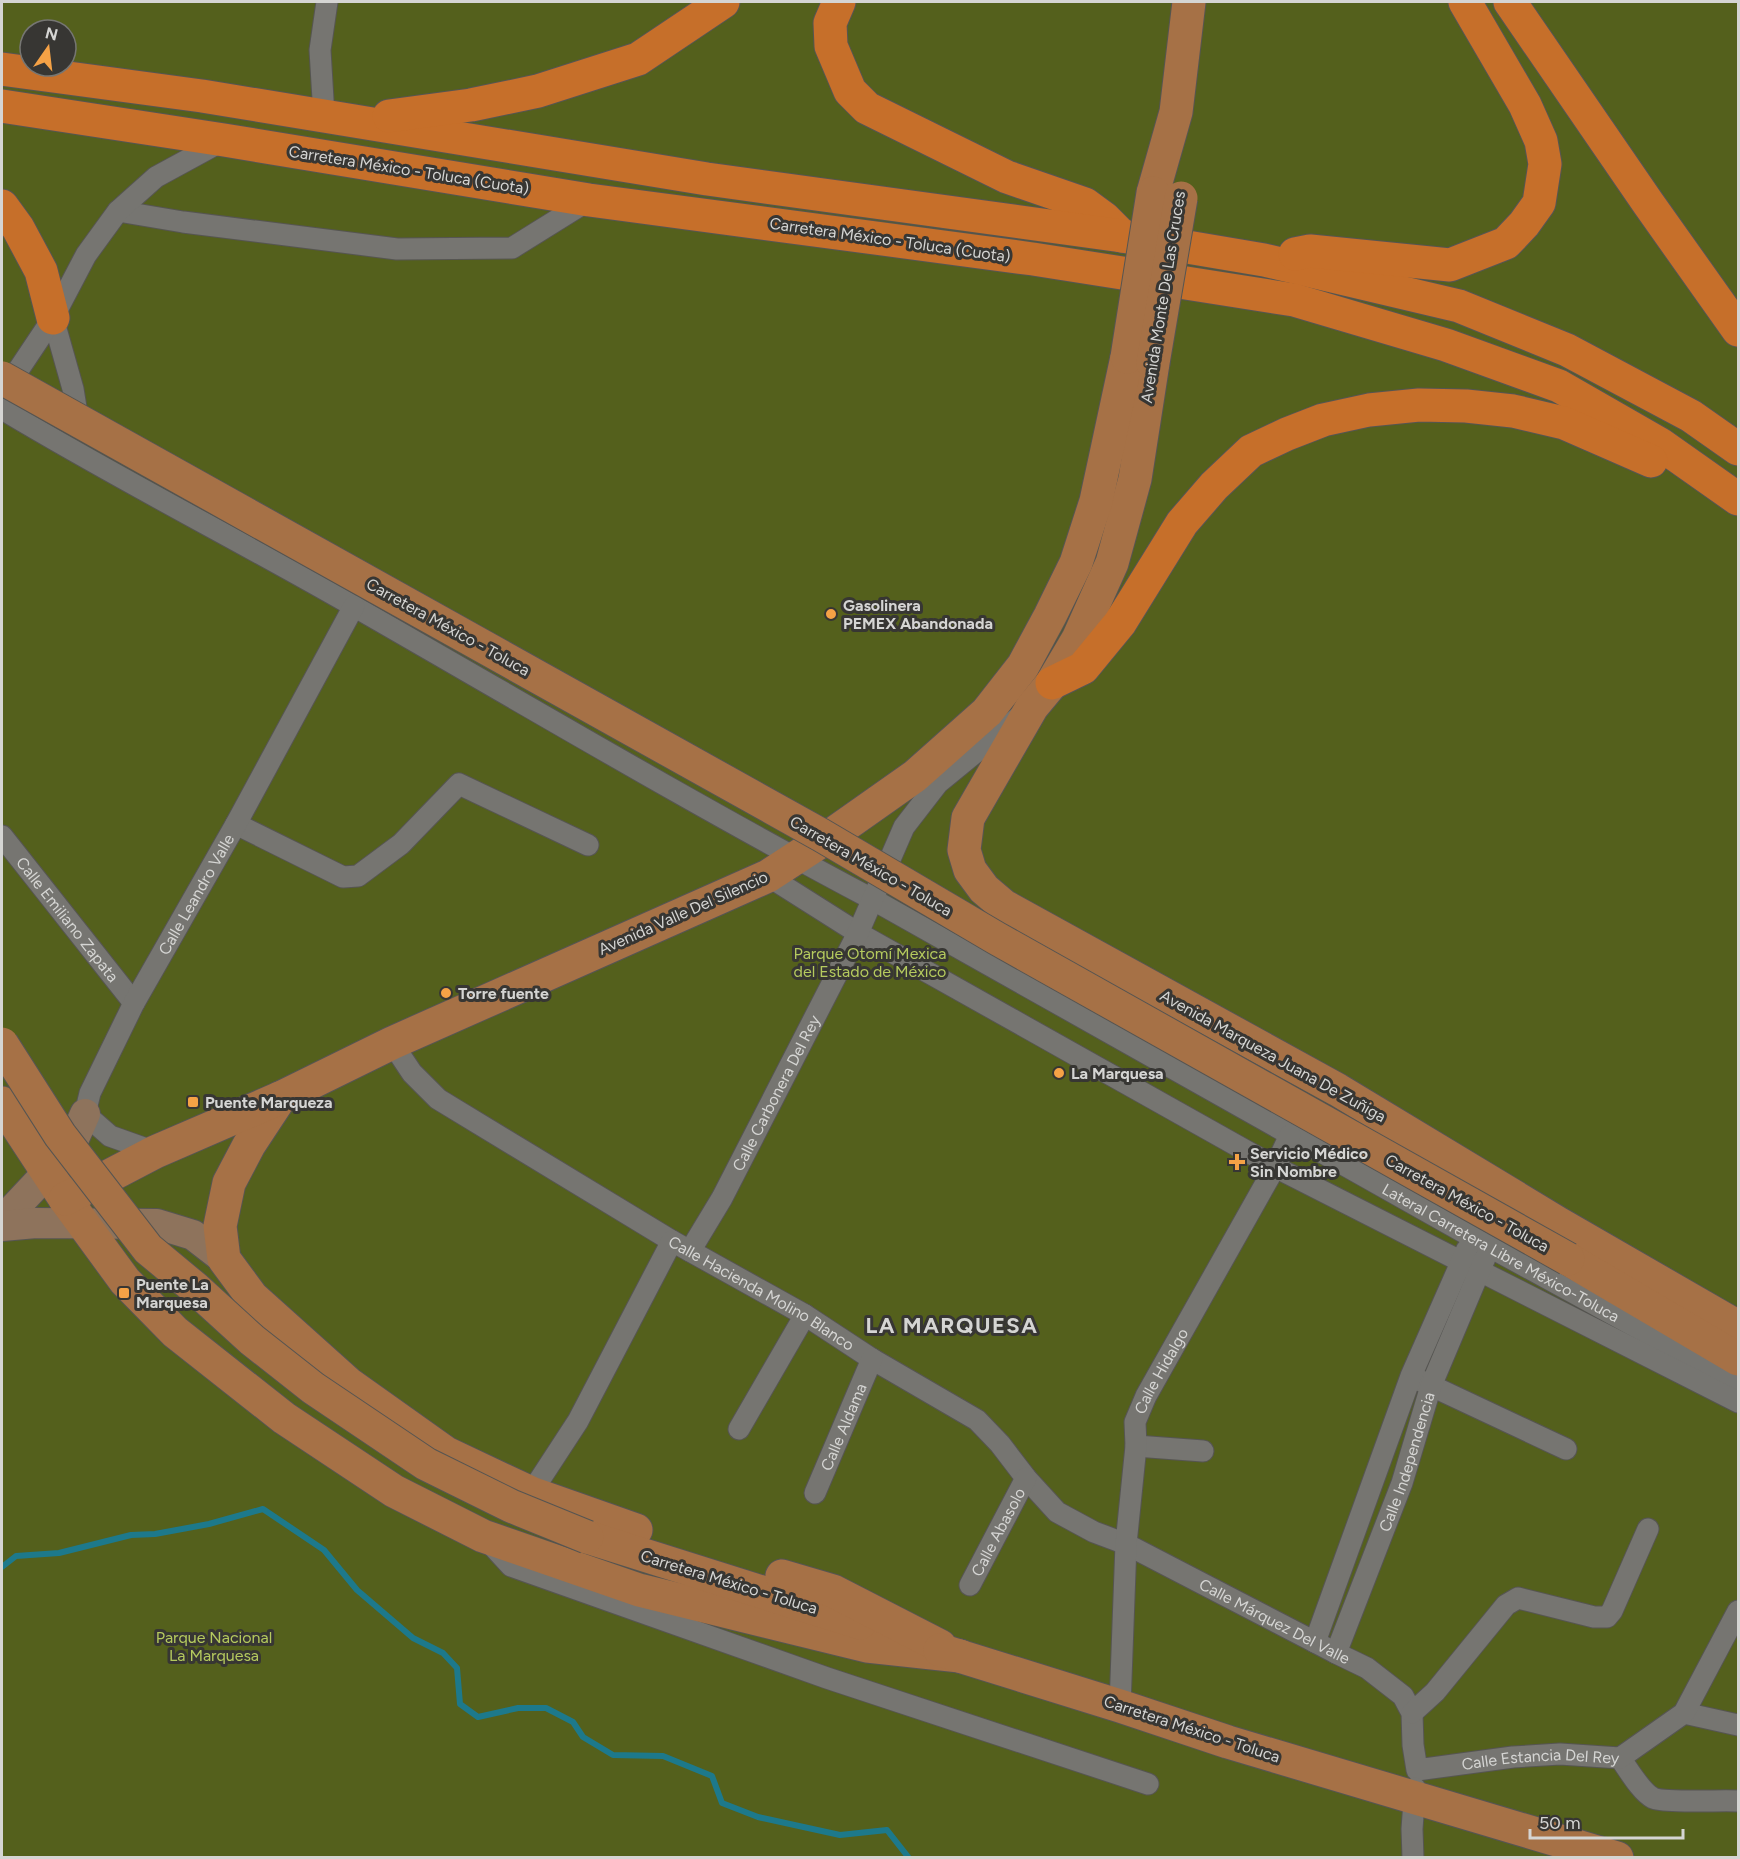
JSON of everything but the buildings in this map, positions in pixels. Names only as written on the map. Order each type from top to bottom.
[{"type":"highway","points":[[324,116],[395,116],[471,105],[538,91],[638,59],[723,2]]},
{"type":"highway","points":[[839,2],[830,23],[831,46],[850,91],[867,108],[1007,177],[1084,204],[1104,218],[1122,236]]},
{"type":"highway","points":[[1264,260],[1310,251],[1450,265],[1506,243],[1524,224],[1539,203],[1545,164],[1541,141],[1525,105],[1465,2]]},
{"type":"highway","points":[[1510,2],[1738,330]]},
{"type":"highway","points":[[2,69],[202,96],[707,179],[1122,236],[1264,260],[1459,306],[1567,350],[1691,416],[1738,449]]},
{"type":"highway","name":"Carretera México - Toluca (Cuota)","points":[[2,105],[589,200],[1033,259],[1294,300],[1446,345],[1559,386],[1660,444],[1738,500]]},
{"type":"highway","points":[[2,206],[18,228],[41,272],[53,318]]},
{"type":"highway","points":[[1042,695],[1083,668],[1120,623],[1182,524],[1214,486],[1251,452],[1287,434],[1323,420],[1369,410],[1419,405],[1466,406],[1513,411],[1564,423],[1738,500]]},
{"type":"main road","name":"Avenida Monte De Las Cruces","points":[[1042,695],[1078,639],[1112,563],[1135,479],[1140,360],[1167,195],[1189,2]]},
{"type":"main road","name":"Avenida Valle Del Silencio","points":[[65,1198],[155,1152],[280,1098],[393,1043],[781,867],[915,776],[987,712],[1023,666],[1076,563],[1140,360]]},
{"type":"main road","name":"Carretera México - Toluca","points":[[2,378],[810,830],[996,938],[1568,1259],[1738,1359]]},
{"type":"main road","points":[[1023,666],[1042,695]]},
{"type":"main road","name":"Avenida Marqueza Juana De Zuñiga","points":[[1042,695],[968,818],[964,850],[970,870],[984,889],[1004,906],[1338,1090],[1558,1223],[1738,1327]]},
{"type":"main road","name":"Carretera México - Toluca","points":[[2,1044],[60,1135],[148,1249],[252,1340],[313,1388],[426,1464],[511,1506],[587,1537],[1228,1742],[1415,1784],[1617,1857]]},
{"type":"main road","points":[[224,1259],[220,1226],[229,1183],[249,1145],[280,1098]]},
{"type":"main road","points":[[2,1103],[65,1198],[125,1281],[175,1332],[274,1411],[394,1491],[483,1536],[639,1590],[867,1646],[960,1656]]},
{"type":"main road","points":[[65,1198],[73,1142],[85,1114]]},
{"type":"main road","points":[[2,1224],[65,1198],[193,1235],[224,1259],[252,1297],[348,1384],[446,1453],[531,1493],[685,1548],[833,1591],[960,1656]]},
{"type":"street","points":[[324,116],[320,50],[327,2]]},
{"type":"street","points":[[2,396],[53,318],[86,255],[118,211],[156,177],[224,140]]},
{"type":"street","points":[[118,211],[183,222],[397,249],[512,248],[589,200]]},
{"type":"street","points":[[53,318],[73,389],[79,424],[80,456]]},
{"type":"street","points":[[2,409],[80,456],[354,606],[781,867],[858,933],[1275,1167],[1738,1402]]},
{"type":"street","name":"Calle Leandro Valle","points":[[85,1114],[90,1093],[134,1003],[236,824],[354,606]]},
{"type":"street","name":"Calle Carbonera Del Rey","points":[[531,1493],[578,1421],[681,1246],[722,1198],[858,933],[904,827],[938,783],[1042,695]]},
{"type":"street","points":[[236,824],[343,877],[358,876],[401,844],[459,784],[588,845]]},
{"type":"street","name":"Calle Emiliano Zapata","points":[[2,836],[134,1003]]},
{"type":"street","name":"Lateral Carretera Libre México-Toluca","points":[[781,867],[872,899],[1490,1247],[1738,1383]]},
{"type":"street","name":"Calle Hacienda Molino Blanco","points":[[393,1043],[412,1073],[438,1099],[681,1246],[805,1315],[872,1359],[977,1420],[1058,1512],[1094,1532],[1126,1544]]},
{"type":"street","points":[[85,1114],[110,1136],[155,1152]]},
{"type":"street","name":"Calle Hidalgo","points":[[1120,1706],[1126,1544],[1136,1446],[1135,1422],[1146,1396],[1275,1167],[1290,1135]]},
{"type":"street","points":[[1471,1236],[1471,1266]]},
{"type":"street","points":[[1471,1266],[1490,1247]]},
{"type":"street","name":"Calle Independencia","points":[[1315,1642],[1411,1376],[1471,1266]]},
{"type":"street","name":"Calle Independencia","points":[[1336,1653],[1402,1482],[1471,1266]]},
{"type":"street","points":[[739,1429],[805,1315]]},
{"type":"street","name":"Calle Aldama","points":[[815,1494],[872,1359]]},
{"type":"street","points":[[1411,1376],[1566,1449]]},
{"type":"street","points":[[1136,1446],[1203,1451]]},
{"type":"street","points":[[1375,1477],[1402,1482]]},
{"type":"street","name":"Calle Abasolo","points":[[970,1585],[1026,1478]]},
{"type":"street","points":[[1413,1857],[1415,1784],[1412,1713],[1435,1692],[1506,1605],[1518,1598],[1594,1617],[1607,1617],[1612,1611],[1648,1529]]},
{"type":"street","points":[[483,1536],[511,1566],[827,1678],[1148,1784]]},
{"type":"street","name":"Calle Márquez Del Valle","points":[[1126,1544],[1366,1668],[1396,1689],[1403,1696],[1412,1713]]},
{"type":"street","points":[[1620,1758],[1684,1713],[1738,1611]]},
{"type":"street","points":[[1684,1713],[1738,1725]]},
{"type":"street","name":"Calle Estancia Del Rey","points":[[1415,1784],[1513,1757],[1560,1754],[1620,1758],[1642,1788],[1653,1798],[1738,1801]]},
{"type":"green space","name":"Parque Otomí Mexica del Estado de México","points":[[2,2],[1738,2],[1738,1857],[2,1858]]},
{"type":"waterway","points":[[2,1567],[16,1556],[59,1553],[131,1535],[155,1534],[209,1524],[263,1509],[324,1550],[357,1590],[413,1638],[443,1653],[457,1668],[460,1704],[478,1717],[518,1708],[546,1708],[573,1722],[583,1737],[613,1755],[663,1756],[712,1776],[722,1803],[758,1817],[840,1835],[887,1830],[909,1858]]},
{"type":"place","name":"Gasolinera PEMEX Abandonada","points":[[831,614]]},
{"type":"place","name":"Torre fuente","points":[[446,993]]},
{"type":"place","name":"La Marquesa","points":[[1059,1073]]},
{"type":"place","name":"Puente Marqueza","points":[[193,1102]]},
{"type":"place","name":"Servicio Médico Sin Nombre","points":[[1237,1162]]},
{"type":"place","name":"Puente La Marquesa","points":[[124,1293]]},
{"type":"district","name":"LA MARQUESA","points":[[952,1325]]},
{"type":"park label","name":"Parque Nacional La Marquesa","points":[[214,1646]]}]
